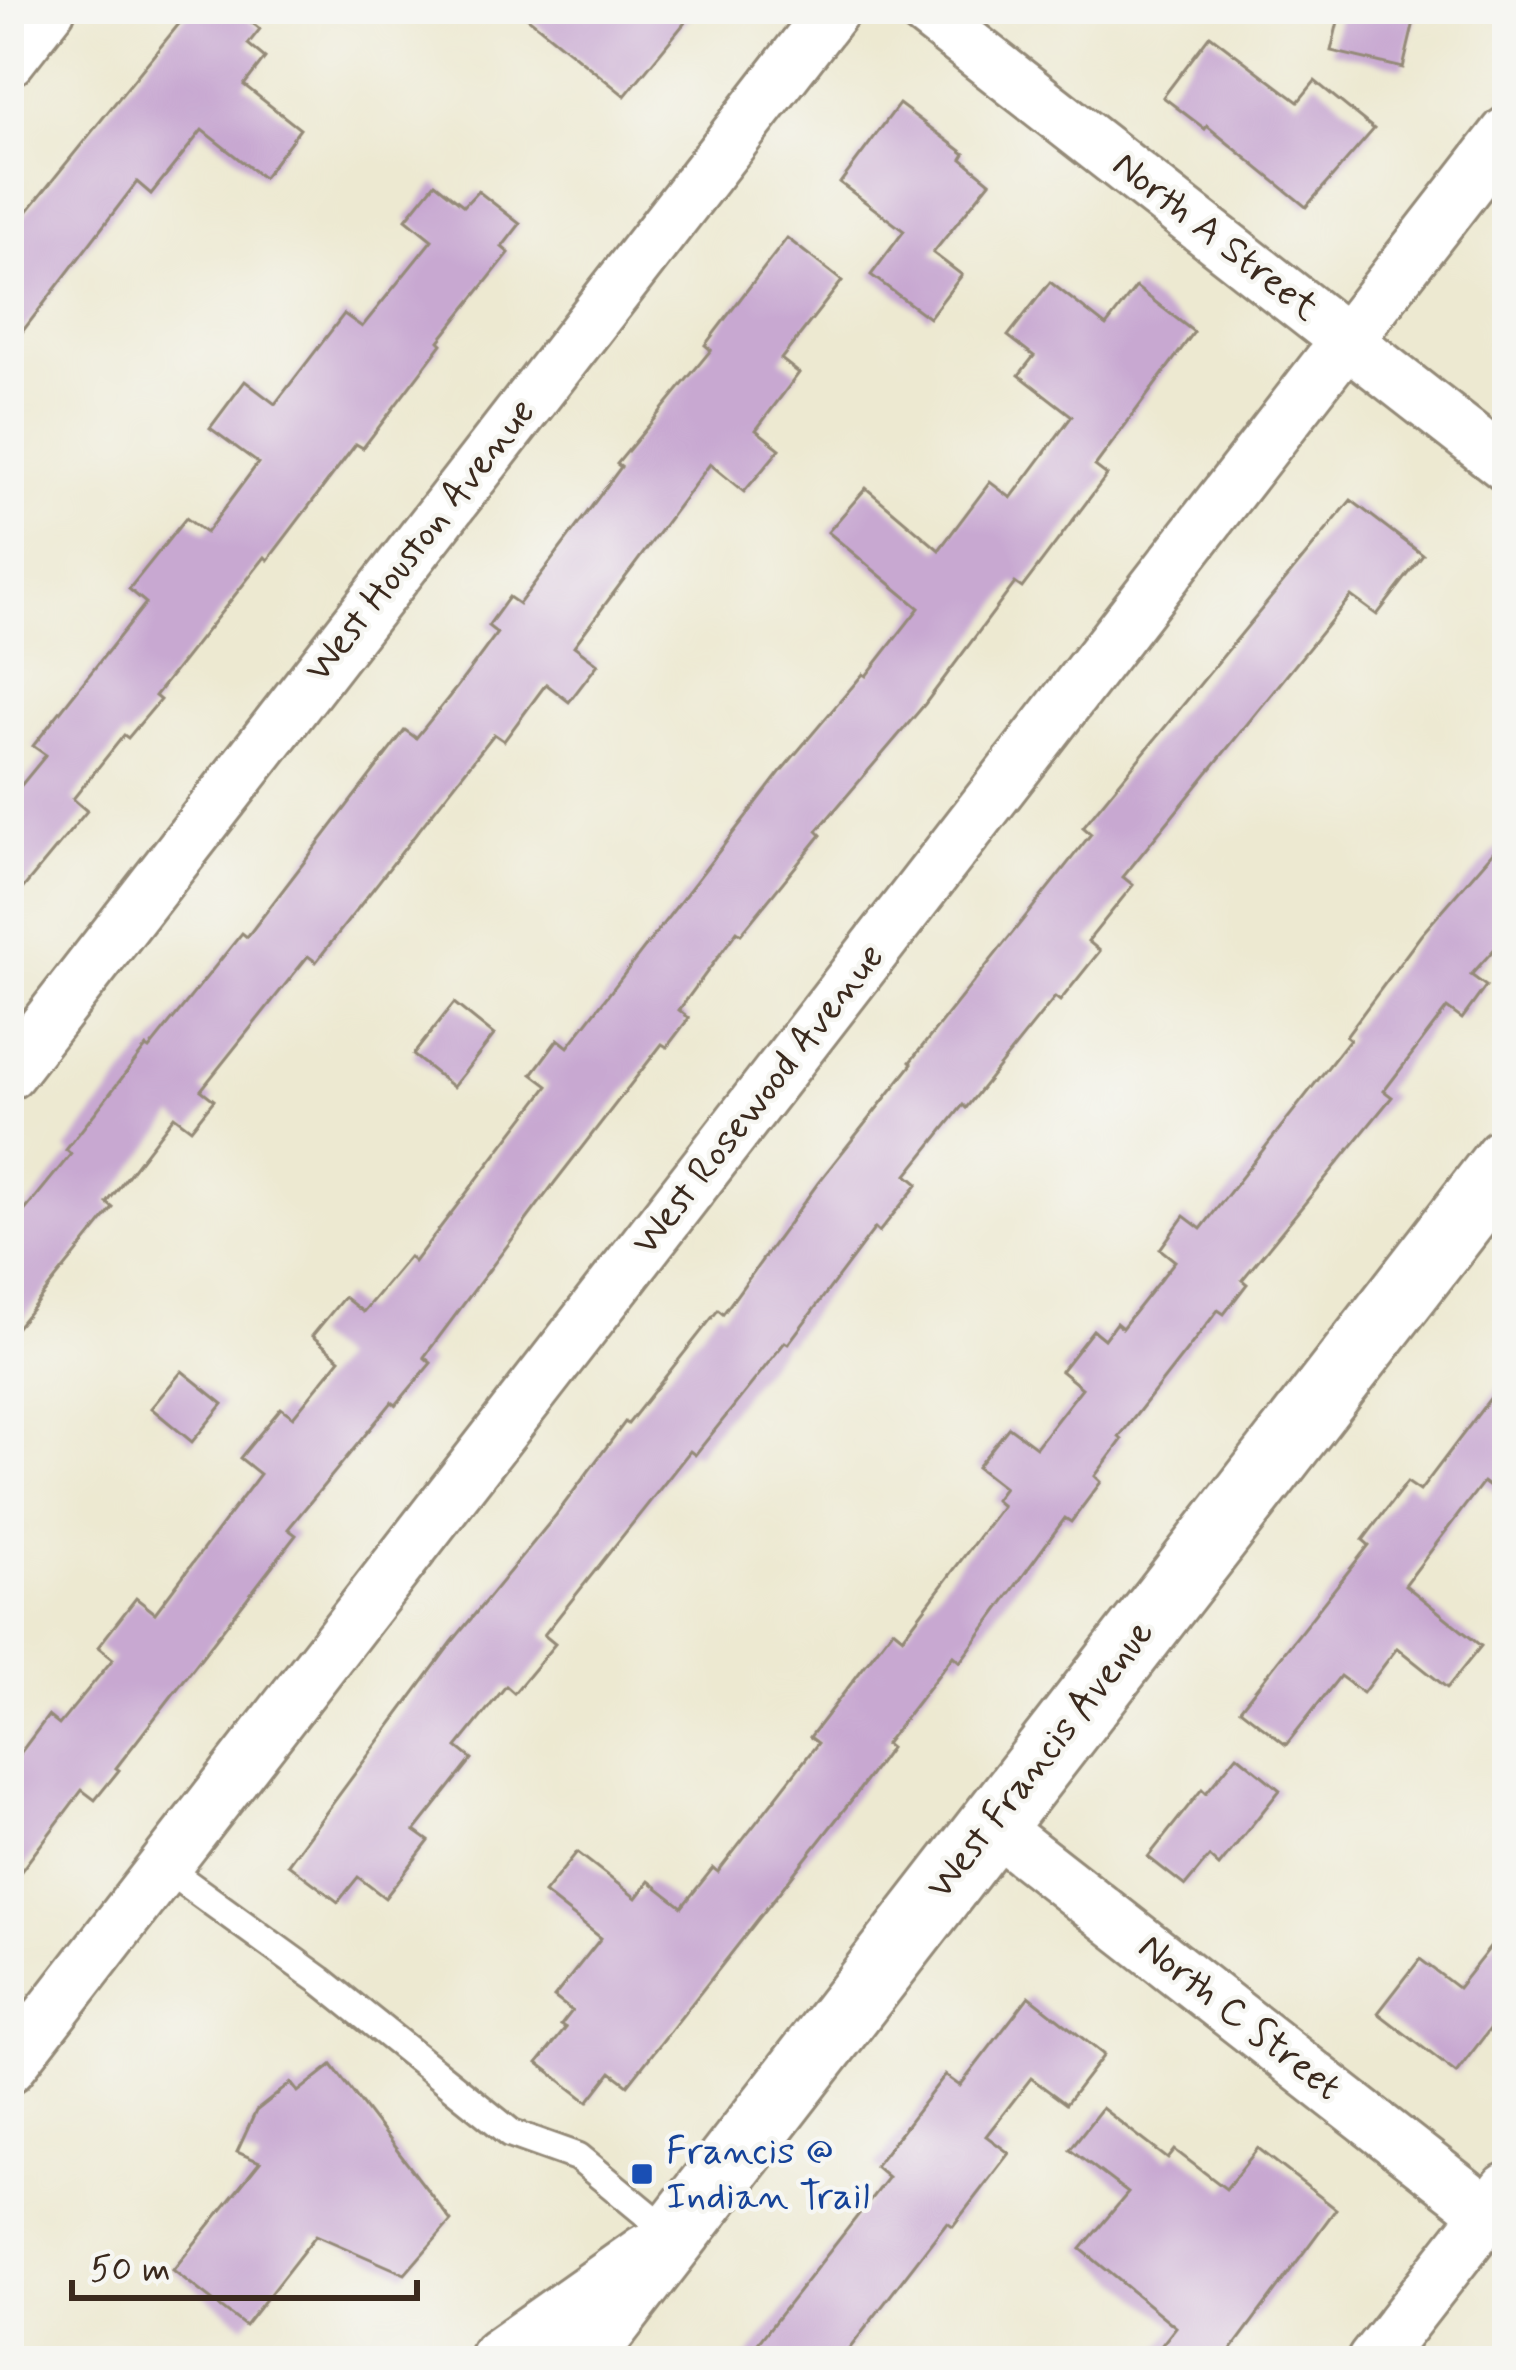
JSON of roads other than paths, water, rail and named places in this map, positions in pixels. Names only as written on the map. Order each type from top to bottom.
[{"type":"main road","name":"West Francis Avenue","points":[[578,2361],[1507,1160]]},
{"type":"main road","points":[[502,2361],[676,2238]]},
{"type":"street","points":[[9,60],[49,9]]},
{"type":"street","name":"West Houston Avenue","points":[[9,1072],[834,9]]},
{"type":"street","name":"North A Street","points":[[922,9],[1507,466]]},
{"type":"street","name":"West Rosewood Avenue","points":[[9,2067],[1507,133]]},
{"type":"street","name":"North C Street","points":[[990,1824],[1498,2201]]},
{"type":"street","points":[[1373,2361],[1498,2201]]},
{"type":"lane","points":[[164,1867],[320,1980],[511,2133],[578,2157],[676,2238]]},
{"type":"place","name":"Francis @ Indian Trail","points":[[642,2174]]}]
